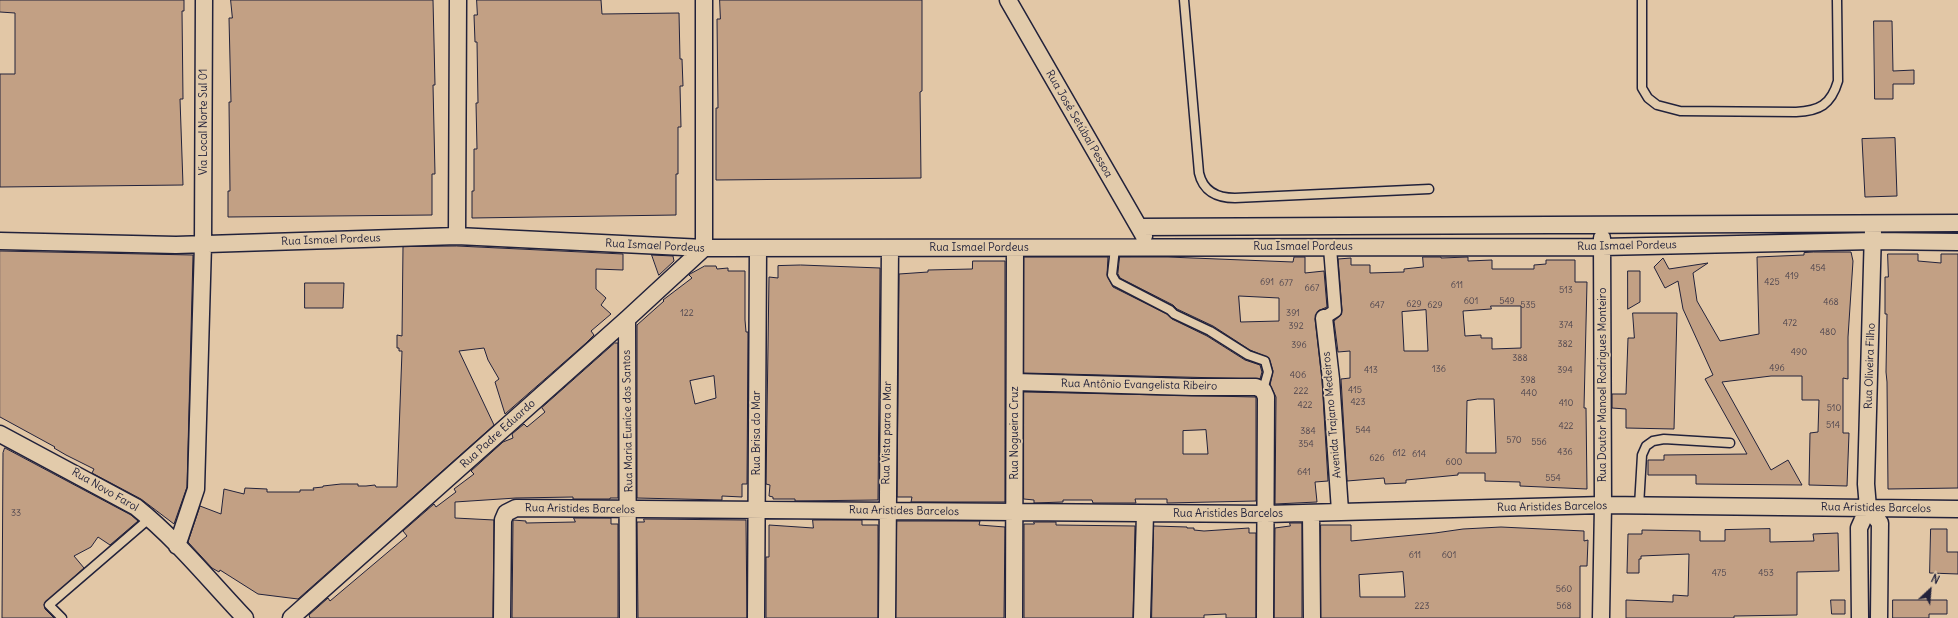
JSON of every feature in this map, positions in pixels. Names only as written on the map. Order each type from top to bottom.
[{"type":"street","name":"Via Local Norte Sul 01","points":[[177,546],[196,489],[203,244],[204,0]]},
{"type":"street","points":[[456,236],[458,0]]},
{"type":"street","points":[[704,0],[704,248]]},
{"type":"street","name":"Rua José Setúbal Pessoa","points":[[1008,0],[1151,248]]},
{"type":"street","name":"Rua Ismael Pordeus","points":[[1139,227],[1958,223]]},
{"type":"street","name":"Rua Oliveira Filho","points":[[1860,618],[1859,528],[1868,508],[1866,484],[1874,241],[1873,224]]},
{"type":"street","name":"Rua Doutor Manoel Rodrigues Monteiro","points":[[1601,225],[1603,505],[1601,618]]},
{"type":"street","name":"Rua Ismael Pordeus","points":[[0,241],[203,244],[456,236],[704,248],[1602,247],[1874,241],[1958,242]]},
{"type":"street","name":"Rua Padre Eduardo","points":[[291,618],[627,319],[704,248]]},
{"type":"street","name":"Rua Brisa do Mar","points":[[756,618],[758,248]]},
{"type":"street","name":"Rua Vista para o Mar","points":[[887,618],[890,248]]},
{"type":"street","name":"Rua Nogueira Cruz","points":[[1014,618],[1015,248]]},
{"type":"street","points":[[1324,318],[1335,311],[1330,248]]},
{"type":"street","name":"Avenida Trajano Medeiros","points":[[1324,318],[1331,379],[1340,511]]},
{"type":"street","name":"Rua Maria Euníce dos Santos","points":[[627,319],[629,510],[628,618]]},
{"type":"street","name":"Rua Antônio Evangelista Ribeiro","points":[[1015,382],[1192,387],[1256,387],[1263,390]]},
{"type":"street","points":[[1263,390],[1266,397],[1265,618]]},
{"type":"street","name":"Rua Novo Farol","points":[[0,434],[118,496],[150,518],[244,618]]},
{"type":"street","name":"Rua Aristides Barcelos","points":[[502,618],[503,520],[506,514],[516,508],[1145,514],[1310,514],[1340,511],[1603,505],[1958,509]]},
{"type":"street","points":[[1868,508],[1880,523],[1879,618]]},
{"type":"street","points":[[1142,618],[1145,514]]},
{"type":"street","points":[[1310,514],[1312,618]]},
{"type":"lane","points":[[1184,0],[1199,172],[1201,182],[1207,190],[1225,198],[1235,198],[1429,189]]},
{"type":"lane","points":[[1642,0],[1642,88],[1648,98],[1657,105],[1680,111],[1811,112],[1822,106],[1835,92],[1838,82],[1837,0]]},
{"type":"lane","points":[[1115,248],[1112,275],[1116,282],[1170,310],[1174,314],[1210,331],[1248,354],[1265,361],[1268,372],[1263,390]]},
{"type":"lane","points":[[1639,506],[1642,455],[1646,446],[1653,441],[1664,439],[1730,443]]},
{"type":"lane","points":[[62,618],[49,605],[150,518]]},
{"type":"building","points":[[0,0],[184,0],[184,11],[182,11],[183,99],[180,99],[183,185],[0,187],[0,74],[15,74],[15,13],[0,12]]},
{"type":"building","points":[[231,0],[433,0],[435,174],[432,174],[432,215],[228,217],[228,191],[230,191],[229,102],[231,102],[229,18],[232,18]]},
{"type":"building","points":[[477,0],[601,0],[602,14],[679,13],[680,59],[682,59],[683,86],[680,86],[681,127],[678,127],[676,215],[472,218],[472,191],[474,191],[474,149],[477,149],[477,42],[475,42],[474,15],[477,15]]},
{"type":"building","points":[[720,0],[922,0],[922,91],[920,92],[921,178],[716,180],[716,108],[718,108],[717,19],[720,19]]},
{"type":"building","points":[[1874,21],[1892,21],[1893,71],[1914,70],[1914,84],[1893,84],[1893,99],[1875,99]]},
{"type":"building","points":[[1895,138],[1897,196],[1865,197],[1862,139]]},
{"type":"building","points":[[457,246],[623,254],[623,270],[596,269],[596,289],[606,298],[601,305],[611,314],[591,331],[594,335],[586,343],[505,414],[495,382],[499,379],[488,360],[484,348],[459,351],[494,425],[298,599],[258,594],[220,570],[219,572],[212,568],[188,542],[200,506],[221,514],[224,489],[244,494],[245,488],[267,489],[267,492],[300,492],[300,490],[314,490],[313,488],[341,484],[397,487],[402,351],[399,351],[399,348],[397,348],[397,335],[402,336],[403,247]]},
{"type":"building","points":[[0,251],[193,255],[187,487],[174,524],[141,499],[92,473],[94,469],[66,455],[54,448],[55,447],[0,417]]},
{"type":"building","points":[[1851,252],[1853,261],[1848,337],[1848,379],[1843,378],[1843,433],[1849,433],[1847,486],[1809,485],[1810,433],[1818,432],[1819,400],[1802,400],[1802,376],[1771,376],[1722,382],[1771,470],[1788,460],[1802,485],[1696,484],[1696,475],[1648,475],[1648,460],[1664,460],[1664,455],[1747,454],[1705,379],[1713,375],[1683,309],[1678,281],[1665,288],[1654,267],[1663,258],[1669,269],[1708,263],[1693,273],[1697,301],[1720,341],[1759,334],[1757,257],[1804,255],[1804,253]]},
{"type":"building","points":[[1888,254],[1918,254],[1918,261],[1941,263],[1941,254],[1958,254],[1958,488],[1888,489],[1886,372],[1887,314],[1885,314],[1885,277],[1888,277]]},
{"type":"building","points":[[652,255],[673,256],[674,261],[659,275]]},
{"type":"building","points":[[1024,257],[1108,257],[1107,275],[1113,287],[1207,336],[1245,360],[1260,365],[1262,372],[1260,379],[1024,373]]},
{"type":"building","points":[[1120,257],[1168,257],[1293,262],[1294,257],[1305,257],[1305,273],[1324,271],[1327,307],[1318,311],[1315,319],[1322,380],[1328,481],[1315,482],[1317,502],[1275,504],[1276,397],[1270,385],[1273,371],[1269,358],[1250,350],[1213,326],[1177,309],[1173,305],[1120,278],[1118,274]],"holes":[[[1239,296],[1279,298],[1279,321],[1241,322]]]},
{"type":"building","points":[[1423,257],[1468,257],[1468,261],[1492,260],[1492,269],[1534,269],[1534,265],[1546,264],[1546,260],[1575,260],[1575,282],[1587,282],[1584,408],[1586,408],[1587,489],[1520,486],[1520,482],[1485,481],[1485,473],[1458,473],[1458,475],[1406,480],[1406,483],[1385,484],[1384,478],[1347,481],[1341,379],[1350,378],[1350,351],[1338,352],[1334,321],[1341,315],[1342,310],[1338,259],[1351,258],[1351,265],[1370,265],[1370,273],[1404,272],[1404,269],[1423,267]],"holes":[[[1491,306],[1521,306],[1521,348],[1492,349],[1492,338],[1481,338],[1481,335],[1465,336],[1463,311],[1491,309]],[[1426,310],[1428,351],[1404,351],[1402,312]],[[1494,399],[1496,453],[1466,453],[1467,401]]]},
{"type":"building","points":[[973,261],[1005,261],[1005,502],[911,502],[912,497],[897,497],[899,274],[928,272],[928,270],[972,269]]},
{"type":"building","points":[[801,265],[880,268],[878,500],[795,501],[795,499],[773,499],[773,497],[769,496],[770,485],[766,484],[769,277],[778,278],[778,266]]},
{"type":"building","points":[[705,266],[716,266],[717,269],[728,268],[728,271],[745,271],[745,320],[746,332],[748,332],[747,484],[742,484],[742,497],[722,496],[722,500],[637,498],[637,325],[664,301],[663,300],[692,278],[689,275]],"holes":[[[714,376],[716,398],[695,404],[690,381]]]},
{"type":"building","points":[[1628,271],[1640,271],[1640,302],[1628,309]]},
{"type":"building","points":[[305,283],[344,283],[343,308],[305,308]]},
{"type":"building","points":[[1633,313],[1677,313],[1674,429],[1626,428],[1626,409],[1612,408],[1612,394],[1626,394],[1628,338],[1634,338]]},
{"type":"building","points":[[615,343],[618,343],[618,498],[516,498],[455,502],[455,518],[494,520],[493,618],[310,618],[309,615],[328,598],[330,601],[407,536],[403,531],[434,504],[436,507],[456,492],[454,489],[474,474],[471,471],[503,442],[513,438],[512,434],[524,424],[527,427],[545,412],[542,408]]},
{"type":"building","points":[[1024,392],[1256,397],[1256,501],[1167,503],[1167,499],[1135,499],[1136,503],[1093,503],[1092,500],[1063,500],[1063,502],[1034,503],[1034,500],[1024,499]],"holes":[[[1206,430],[1208,454],[1183,454],[1183,431]]]},
{"type":"building","points":[[5,448],[131,515],[138,521],[110,545],[98,537],[91,547],[74,556],[84,568],[44,604],[45,609],[54,618],[2,618],[3,453]]},
{"type":"building","points":[[574,518],[611,518],[611,524],[618,524],[618,618],[512,618],[513,520],[526,521],[526,523],[575,522]]},
{"type":"building","points":[[644,519],[746,520],[747,618],[638,618],[637,522],[644,522]]},
{"type":"building","points":[[813,520],[862,520],[862,525],[878,525],[878,618],[766,618],[766,557],[769,557],[769,525],[813,528]]},
{"type":"building","points":[[897,521],[980,521],[979,525],[1005,527],[1004,618],[896,618]]},
{"type":"building","points":[[1034,522],[1056,522],[1056,525],[1135,526],[1133,618],[1024,618],[1024,524],[1034,524]]},
{"type":"building","points":[[1290,523],[1302,523],[1302,618],[1274,618],[1275,528],[1290,526]]},
{"type":"building","points":[[1321,525],[1351,525],[1351,541],[1463,529],[1501,527],[1584,531],[1584,541],[1588,540],[1587,566],[1580,566],[1580,618],[1321,618]],"holes":[[[1403,572],[1405,597],[1360,597],[1359,575]]]},
{"type":"building","points":[[1154,526],[1187,527],[1194,528],[1194,530],[1204,531],[1249,528],[1249,533],[1256,533],[1256,618],[1226,618],[1226,614],[1204,615],[1204,618],[1152,618]]},
{"type":"building","points":[[1770,529],[1770,542],[1814,541],[1813,534],[1838,533],[1839,571],[1797,572],[1797,615],[1734,616],[1734,618],[1626,618],[1626,600],[1673,602],[1673,595],[1688,596],[1689,554],[1641,556],[1641,559],[1639,559],[1639,573],[1627,573],[1628,534],[1642,534],[1642,530],[1700,531],[1700,541],[1725,541],[1725,530]]},
{"type":"building","points":[[1931,529],[1947,529],[1947,552],[1958,552],[1958,574],[1930,573]]},
{"type":"building","points":[[1831,600],[1845,600],[1845,614],[1832,614]]},
{"type":"building","points":[[1893,600],[1947,600],[1947,614],[1929,614],[1929,618],[1893,618]]}]
